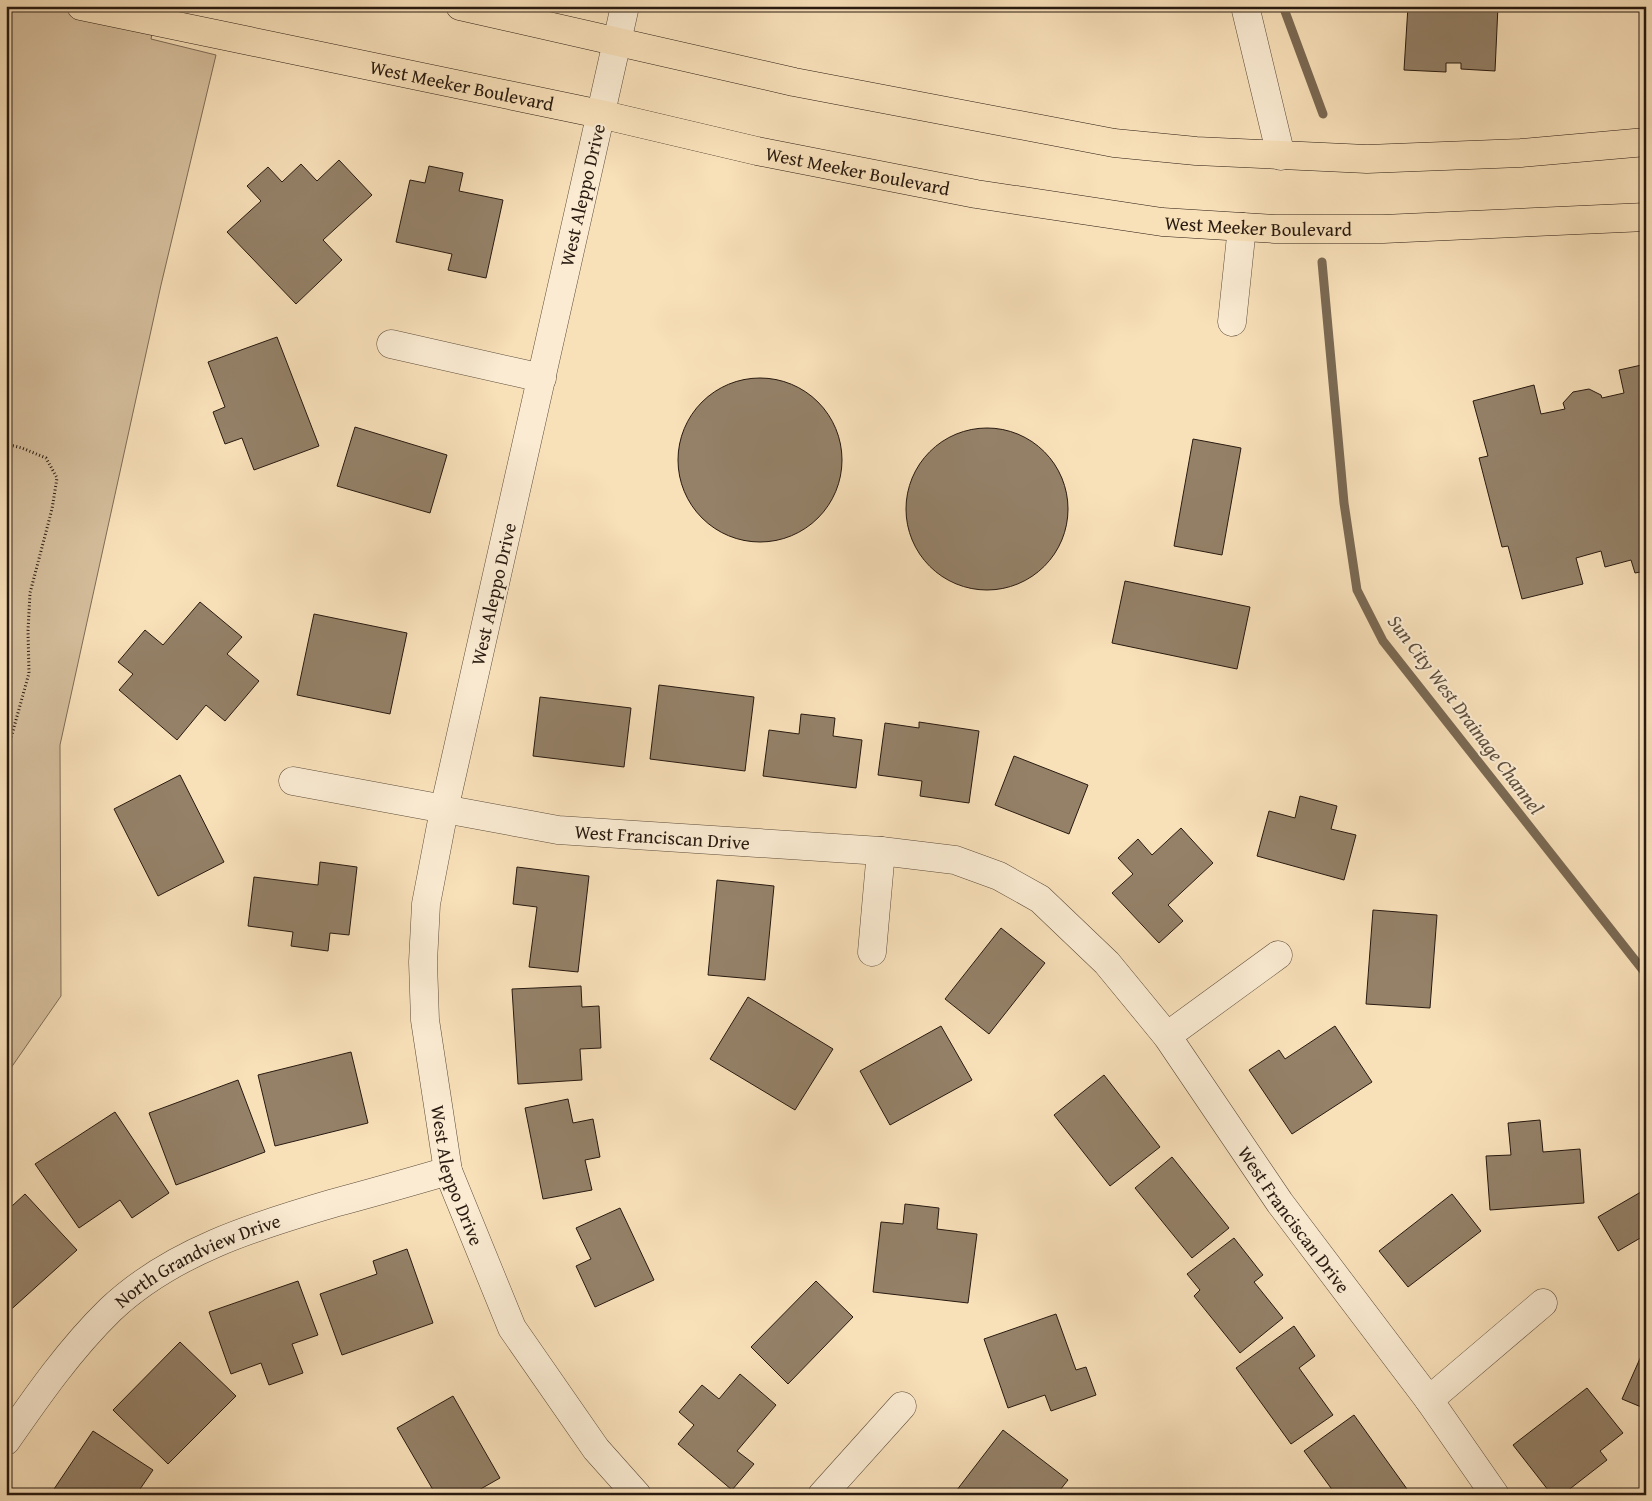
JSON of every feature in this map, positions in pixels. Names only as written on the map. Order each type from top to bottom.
[{"type":"main road","name":"West Meeker Boulevard","points":[[81,6],[600,114],[758,151],[976,194],[1162,222],[1275,229],[1383,230],[1646,217]]},
{"type":"main road","points":[[460,6],[794,82],[1114,144],[1196,151],[1366,159],[1521,153],[1646,142]]},
{"type":"street","name":"West Aleppo Drive","points":[[625,6],[444,810],[426,904],[423,962],[425,1020],[448,1171],[512,1328],[596,1449],[637,1495]]},
{"type":"street","points":[[1245,6],[1281,156]]},
{"type":"street","points":[[1232,322],[1242,227]]},
{"type":"street","points":[[391,344],[542,378]]},
{"type":"street","points":[[293,781],[444,810]]},
{"type":"street","name":"West Franciscan Drive","points":[[444,810],[558,830],[881,851],[955,860],[999,876],[1040,900],[1106,963],[1166,1036],[1280,1203],[1429,1400],[1494,1495]]},
{"type":"street","points":[[872,952],[881,851]]},
{"type":"street","points":[[1166,1036],[1278,955]]},
{"type":"street","name":"North Grandview Drive","points":[[6,1441],[73,1350],[111,1310],[167,1268],[199,1251],[268,1222],[448,1171]]},
{"type":"street","points":[[1429,1400],[1543,1303]]},
{"type":"street","points":[[822,1495],[902,1406]]},
{"type":"path","points":[[6,444],[22,448],[46,458],[57,478],[52,509],[30,593],[28,631],[29,674],[6,756]]},
{"type":"shaded area","points":[[6,6],[158,6],[151,39],[216,55],[161,285],[60,745],[61,996],[6,1075]]},
{"type":"building","points":[[1408,6],[1498,6],[1495,71],[1461,69],[1461,63],[1446,63],[1446,72],[1404,70]]},
{"type":"building","points":[[339,160],[372,195],[323,240],[342,260],[296,304],[227,232],[261,201],[247,186],[268,167],[282,182],[301,164],[317,181]]},
{"type":"building","points":[[429,166],[463,173],[459,191],[503,200],[486,278],[448,270],[452,254],[396,242],[410,180],[425,183]]},
{"type":"building","points":[[277,337],[319,446],[254,470],[242,438],[225,444],[213,412],[225,407],[208,362]]},
{"type":"building","points":[[1646,364],[1646,571],[1635,573],[1631,560],[1605,567],[1601,551],[1576,558],[1583,584],[1522,599],[1508,546],[1502,547],[1479,458],[1488,456],[1473,401],[1534,385],[1541,414],[1565,409],[1563,403],[1573,392],[1589,389],[1601,395],[1602,398],[1624,393],[1619,370]]},
{"type":"building","points":[[760,378],[791,384],[818,402],[836,429],[842,460],[836,491],[818,518],[791,536],[760,542],[729,536],[702,518],[684,491],[678,460],[684,429],[702,402],[729,384]]},
{"type":"building","points":[[355,427],[447,455],[430,513],[337,486]]},
{"type":"building","points":[[995,428],[1011,431],[1025,437],[1039,446],[1050,457],[1065,485],[1068,509],[1067,525],[1059,547],[1050,561],[1039,572],[1011,587],[979,590],[963,587],[949,581],[935,572],[924,561],[909,533],[906,501],[909,485],[915,471],[924,457],[935,446],[963,431]]},
{"type":"building","points":[[1193,439],[1241,448],[1222,555],[1174,546]]},
{"type":"building","points":[[1125,581],[1250,607],[1237,669],[1112,643]]},
{"type":"building","points":[[200,602],[242,637],[227,654],[259,681],[225,721],[206,705],[177,740],[119,690],[133,674],[118,662],[145,630],[163,645]]},
{"type":"building","points":[[314,614],[407,633],[390,714],[297,695]]},
{"type":"building","points":[[659,685],[754,697],[745,771],[650,759]]},
{"type":"building","points":[[540,697],[631,708],[624,767],[533,756]]},
{"type":"building","points":[[801,714],[835,718],[833,736],[862,740],[856,788],[763,776],[769,730],[799,734]]},
{"type":"building","points":[[919,722],[979,731],[969,803],[920,796],[922,781],[878,775],[885,723],[919,728]]},
{"type":"building","points":[[1014,756],[1088,785],[1069,834],[995,805]]},
{"type":"building","points":[[180,775],[224,862],[158,896],[114,809]]},
{"type":"building","points":[[1300,796],[1337,806],[1331,829],[1356,835],[1344,880],[1257,856],[1269,811],[1295,818]]},
{"type":"building","points":[[1181,828],[1213,863],[1168,905],[1183,921],[1159,943],[1112,893],[1133,874],[1118,858],[1138,839],[1152,855]]},
{"type":"building","points":[[320,862],[357,867],[349,935],[330,933],[328,951],[291,946],[293,932],[248,926],[254,877],[318,885]]},
{"type":"building","points":[[517,867],[589,876],[578,972],[529,967],[537,907],[513,904]]},
{"type":"building","points":[[717,880],[774,886],[765,980],[708,975]]},
{"type":"building","points":[[1373,910],[1437,915],[1430,1008],[1366,1004]]},
{"type":"building","points":[[1001,928],[1045,963],[989,1034],[945,999]]},
{"type":"building","points":[[581,986],[582,1007],[599,1006],[601,1048],[580,1049],[582,1080],[518,1084],[512,989]]},
{"type":"building","points":[[748,997],[833,1049],[795,1110],[710,1059]]},
{"type":"building","points":[[941,1026],[972,1080],[890,1125],[860,1071]]},
{"type":"building","points":[[1335,1026],[1372,1082],[1292,1134],[1249,1070],[1279,1050],[1285,1059]]},
{"type":"building","points":[[351,1052],[368,1123],[275,1146],[258,1075]]},
{"type":"building","points":[[1104,1075],[1160,1147],[1110,1186],[1054,1115]]},
{"type":"building","points":[[238,1080],[265,1152],[176,1185],[149,1113]]},
{"type":"building","points":[[568,1099],[573,1123],[593,1119],[600,1157],[585,1160],[592,1190],[543,1199],[525,1108]]},
{"type":"building","points":[[115,1112],[169,1193],[132,1218],[120,1200],[79,1228],[35,1164]]},
{"type":"building","points":[[1540,1120],[1543,1152],[1580,1149],[1584,1203],[1490,1210],[1486,1156],[1511,1155],[1508,1123]]},
{"type":"building","points":[[1172,1157],[1229,1228],[1192,1258],[1135,1188]]},
{"type":"building","points":[[1646,1189],[1646,1244],[1642,1237],[1618,1251],[1598,1217]]},
{"type":"building","points":[[25,1194],[77,1250],[6,1314],[6,1200],[12,1206]]},
{"type":"building","points":[[1452,1194],[1481,1231],[1408,1287],[1379,1251]]},
{"type":"building","points":[[905,1204],[939,1208],[937,1229],[977,1234],[968,1303],[873,1292],[881,1222],[903,1224]]},
{"type":"building","points":[[620,1208],[654,1280],[595,1307],[576,1266],[591,1259],[576,1228]]},
{"type":"building","points":[[1234,1238],[1263,1275],[1254,1282],[1283,1318],[1240,1353],[1194,1296],[1200,1290],[1187,1274]]},
{"type":"building","points":[[407,1249],[433,1323],[342,1355],[320,1294],[377,1274],[373,1261]]},
{"type":"building","points":[[298,1281],[318,1335],[292,1344],[303,1373],[269,1385],[261,1363],[231,1374],[209,1312]]},
{"type":"building","points":[[816,1281],[853,1317],[788,1384],[751,1347]]},
{"type":"building","points":[[1056,1314],[1076,1370],[1086,1367],[1096,1395],[1051,1411],[1045,1395],[1008,1408],[984,1339]]},
{"type":"building","points":[[1294,1326],[1315,1356],[1299,1368],[1333,1415],[1291,1444],[1236,1368]]},
{"type":"building","points":[[180,1342],[236,1396],[168,1464],[113,1410]]},
{"type":"building","points":[[1646,1345],[1646,1409],[1622,1399]]},
{"type":"building","points":[[740,1374],[776,1405],[737,1451],[754,1464],[732,1490],[678,1444],[694,1425],[679,1412],[702,1385],[719,1399]]},
{"type":"building","points":[[1587,1388],[1623,1433],[1600,1451],[1607,1460],[1562,1495],[1552,1495],[1513,1445]]},
{"type":"building","points":[[453,1396],[500,1478],[470,1495],[436,1495],[397,1428]]},
{"type":"building","points":[[1354,1415],[1407,1489],[1398,1495],[1336,1495],[1304,1451]]},
{"type":"building","points":[[1003,1430],[1068,1480],[1056,1495],[953,1495]]},
{"type":"building","points":[[93,1431],[153,1470],[136,1495],[50,1495]]},
{"type":"waterway","name":"Sun City West Drainage Channel","points":[[1283,6],[1323,114]]},
{"type":"waterway","name":"Sun City West Drainage Channel","points":[[1322,262],[1344,503],[1357,590],[1383,641],[1646,974]]}]
